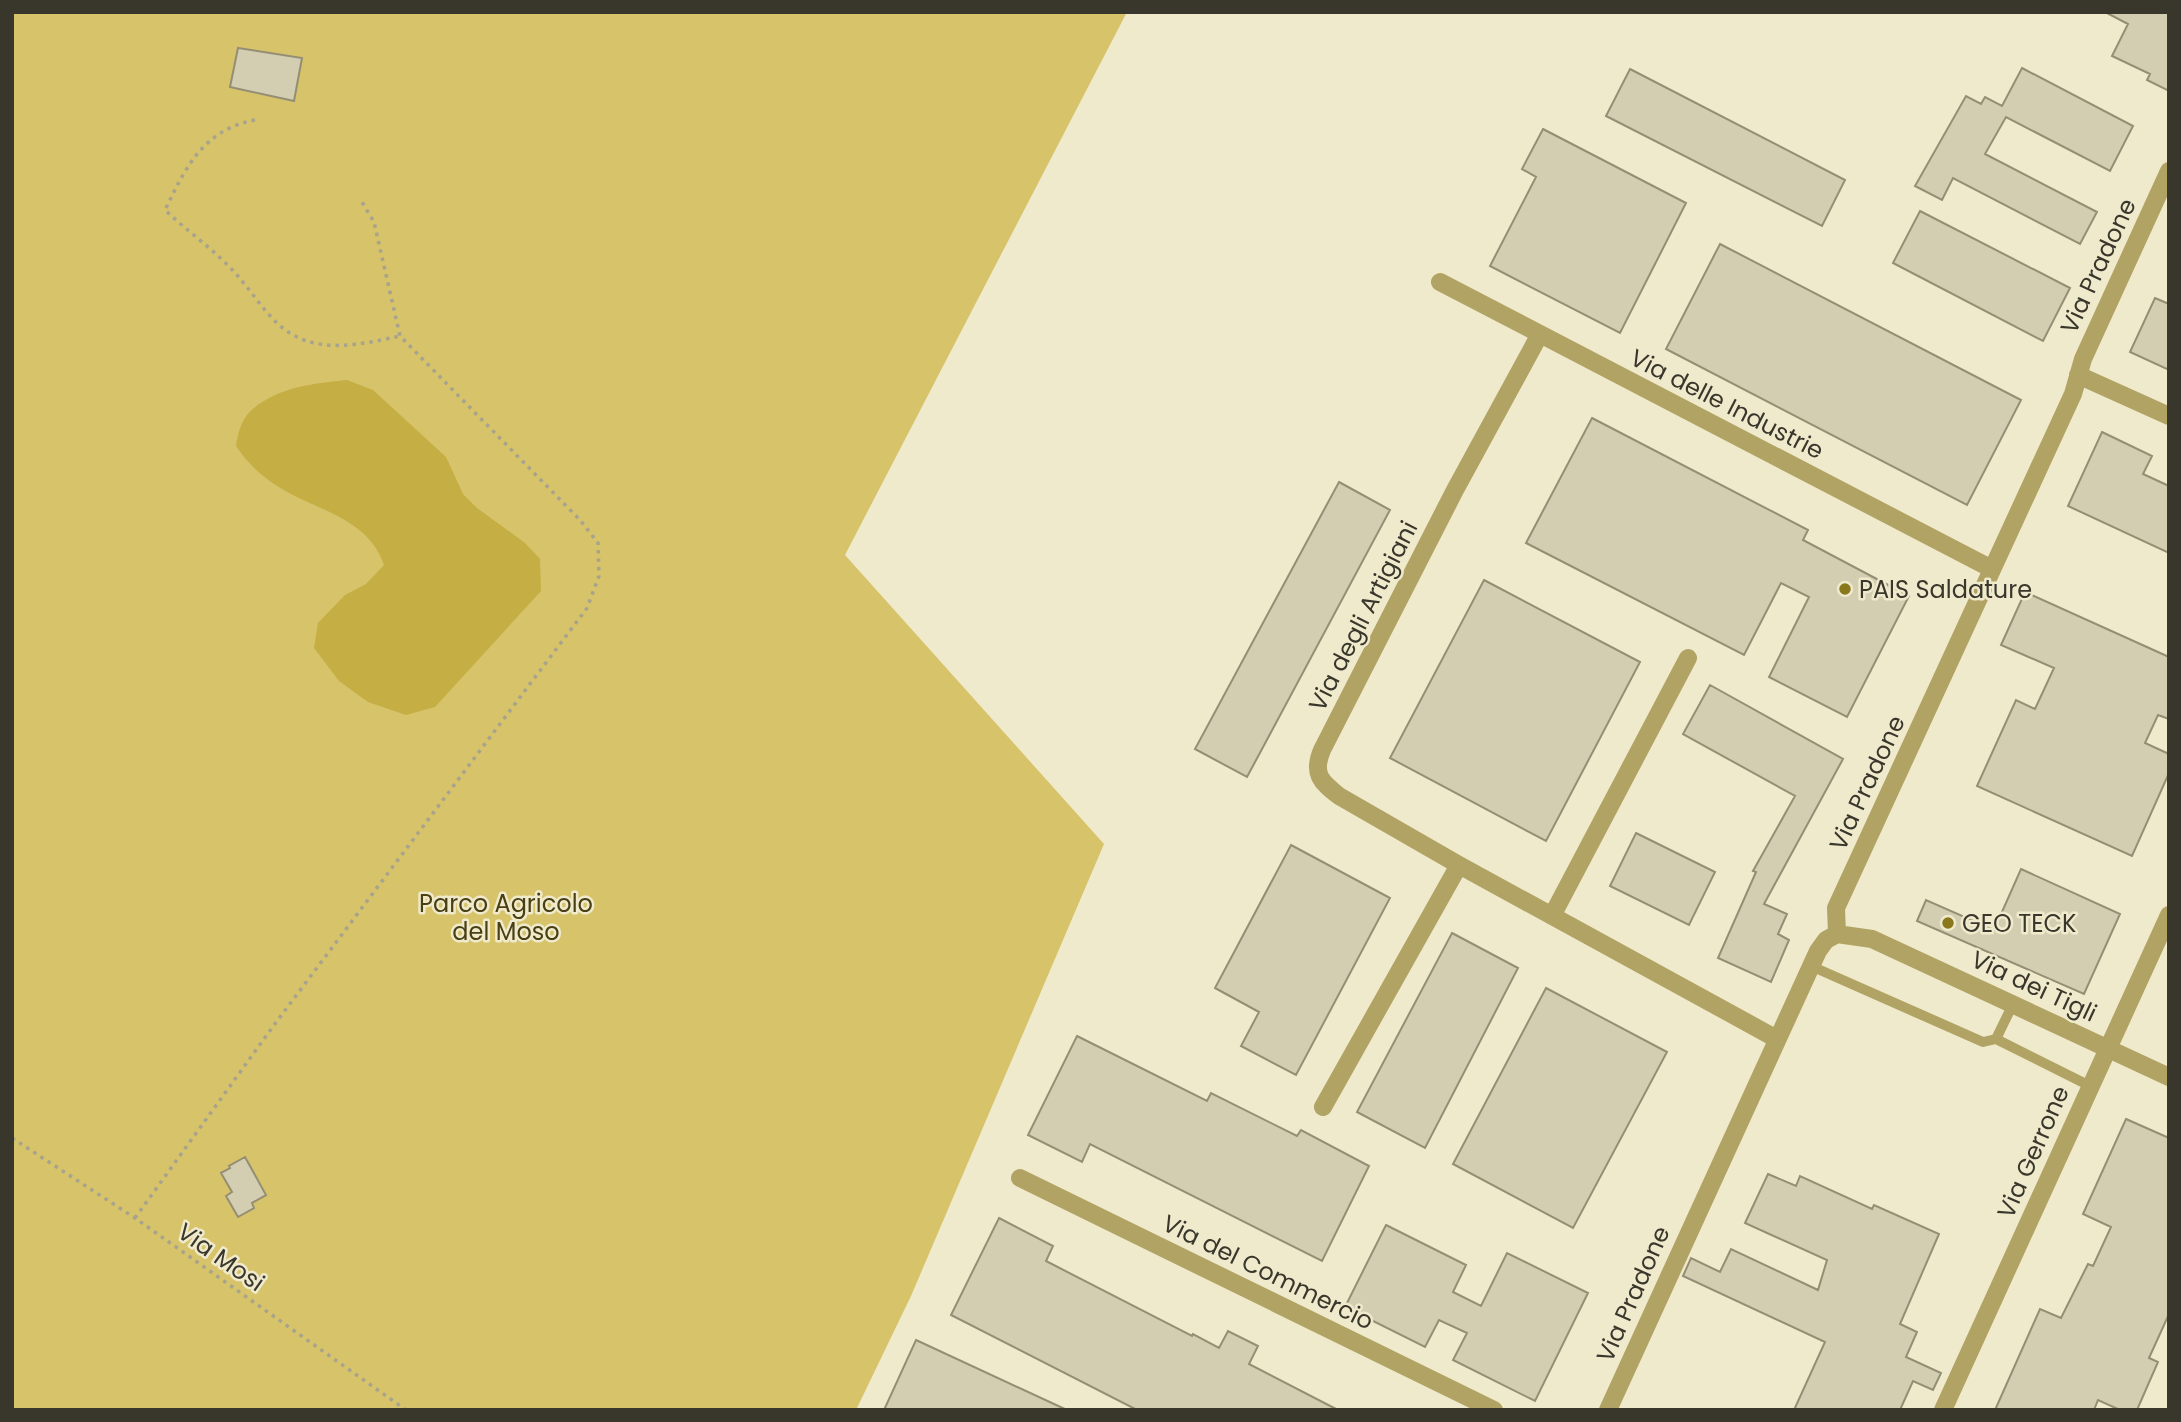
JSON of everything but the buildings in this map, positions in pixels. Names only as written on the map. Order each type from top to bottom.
[{"type":"street","name":"Via Pradone","points":[[1608,1410],[1811,966],[1826,940],[1837,934],[1836,908],[2073,394],[2083,359],[2169,171]]},
{"type":"street","name":"Via delle Industrie","points":[[1440,282],[1992,569]]},
{"type":"street","name":"Via degli Artigiani","points":[[1540,334],[1448,502],[1318,760],[1318,774],[1326,786],[1339,796],[1459,865],[1777,1039]]},
{"type":"street","points":[[2078,375],[2169,416]]},
{"type":"street","points":[[1552,916],[1688,658]]},
{"type":"street","points":[[1323,1107],[1459,865]]},
{"type":"street","name":"Via Gerrone","points":[[1943,1410],[2169,915]]},
{"type":"street","name":"Via dei Tigli","points":[[1837,934],[1872,939],[2169,1077]]},
{"type":"street","name":"Via del Commercio","points":[[1020,1178],[1494,1410]]},
{"type":"lane","points":[[1811,966],[1983,1042],[1996,1039],[2090,1086]]},
{"type":"lane","points":[[1996,1039],[2013,1004]]},
{"type":"path","points":[[255,120],[241,122],[205,144],[186,166],[165,211],[236,273],[276,323],[293,337],[334,346],[362,344],[400,336]]},
{"type":"path","points":[[135,1217],[274,1025],[587,608],[599,576],[598,543],[581,521],[400,336],[374,222],[362,202]]},
{"type":"path","name":"Via Mosi","points":[[12,1138],[135,1217],[406,1410]]},
{"type":"green space","name":"Parco Agricolo del Moso","points":[[12,12],[1127,12],[845,555],[1104,844],[911,1296],[856,1410],[12,1410]]},
{"type":"shaded area","points":[[347,380],[373,390],[446,457],[463,494],[477,508],[525,543],[540,559],[541,591],[435,707],[406,715],[368,702],[339,681],[314,648],[318,623],[345,595],[366,584],[384,565],[376,549],[365,535],[352,525],[268,480],[248,462],[236,446],[244,420],[264,401],[298,387]]},
{"type":"place","name":"PAIS Saldature","points":[[1845,589]]},
{"type":"place","name":"GEO TECK","points":[[1948,923]]}]
